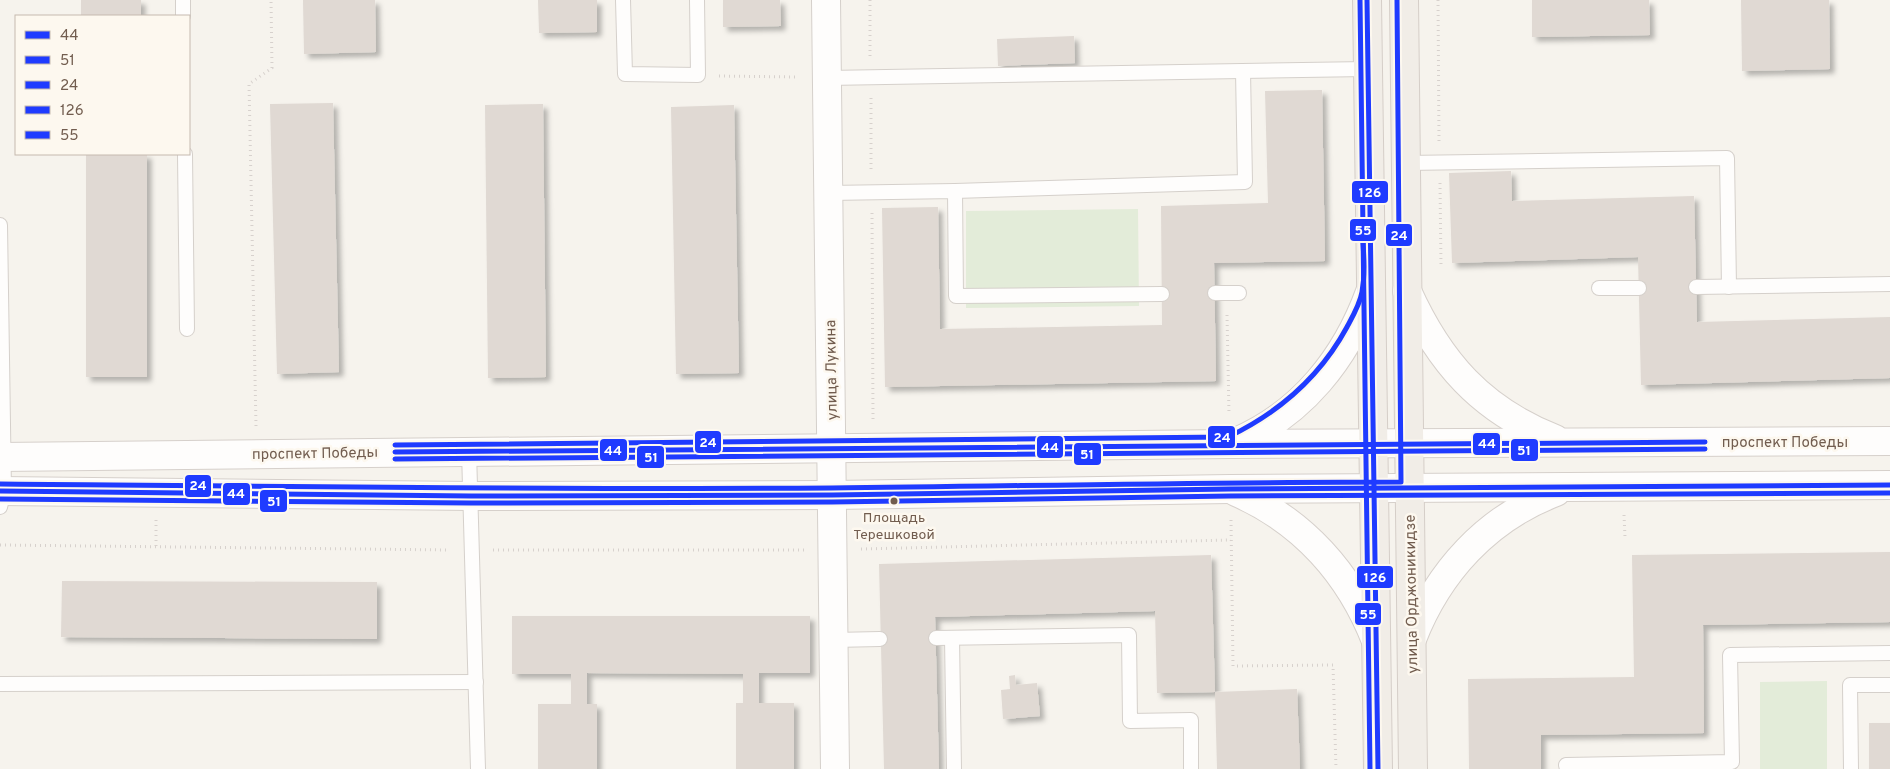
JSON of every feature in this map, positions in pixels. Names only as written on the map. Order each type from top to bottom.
[{"type":"main road","name":"улица Лукина","points":[[826,0],[835,769]]},
{"type":"main road","points":[[1367,0],[1372,489],[1378,769]]},
{"type":"main road","name":"улица Орджоникидзе","points":[[1404,0],[1413,769]]},
{"type":"main road","points":[[1407,291],[1429,336],[1443,356],[1477,393],[1518,422],[1563,442]]},
{"type":"main road","points":[[1230,444],[1264,427],[1284,413],[1304,397],[1321,379],[1350,338],[1370,292]]},
{"type":"main road","name":"проспект Победы","points":[[2,457],[1230,444],[1890,441]]},
{"type":"main road","points":[[1,496],[832,495],[1230,489],[1890,485]]},
{"type":"main road","points":[[1412,639],[1421,616],[1447,572],[1470,548],[1502,520],[1523,507],[1569,487]]},
{"type":"main road","points":[[1230,489],[1282,517],[1316,546],[1332,563],[1358,600],[1376,641]]},
{"type":"lane","points":[[183,0],[183,15]]},
{"type":"lane","points":[[623,0],[625,74],[698,75],[697,0]]},
{"type":"lane","points":[[828,78],[1367,69]]},
{"type":"lane","points":[[829,193],[1245,182],[1243,71]]},
{"type":"lane","points":[[185,155],[187,329]]},
{"type":"lane","points":[[1406,163],[1727,158],[1729,287]]},
{"type":"lane","points":[[955,191],[956,296],[1162,294]]},
{"type":"lane","points":[[0,225],[1,496]]},
{"type":"lane","points":[[1696,287],[1890,284]]},
{"type":"lane","points":[[1600,288],[1639,288]]},
{"type":"lane","points":[[1214,293],[1239,293]]},
{"type":"lane","points":[[469,451],[478,769]]},
{"type":"lane","points":[[936,638],[1129,635],[1130,721],[1191,720],[1191,769]]},
{"type":"lane","points":[[952,638],[954,769]]},
{"type":"lane","points":[[834,640],[880,639]]},
{"type":"lane","points":[[1566,769],[1566,765],[1732,762],[1730,655],[1890,653]]},
{"type":"lane","points":[[0,684],[476,682]]},
{"type":"lane","points":[[1851,769],[1850,686],[1890,685]]},
{"type":"path","points":[[256,432],[249,84],[272,68],[271,0]]},
{"type":"path","points":[[870,0],[873,422]]},
{"type":"path","points":[[1438,0],[1441,266]]},
{"type":"path","points":[[698,75],[828,78]]},
{"type":"path","points":[[0,545],[472,550]]},
{"type":"path","points":[[1234,666],[1333,665],[1336,769]]},
{"type":"green space","points":[[1138,209],[1139,306],[966,308],[966,211]]},
{"type":"green space","points":[[1827,681],[1827,769],[1760,769],[1760,682]]},
{"type":"building","points":[[81,0],[141,0],[141,15],[81,15]]},
{"type":"building","points":[[303,0],[375,0],[376,52],[304,54]]},
{"type":"building","points":[[538,0],[597,0],[597,32],[539,33]]},
{"type":"building","points":[[723,0],[780,0],[781,26],[723,27]]},
{"type":"building","points":[[1532,0],[1649,0],[1650,35],[1532,37]]},
{"type":"building","points":[[1741,0],[1829,0],[1830,69],[1742,71]]},
{"type":"building","points":[[1074,36],[1075,63],[998,66],[997,39]]},
{"type":"building","points":[[1322,90],[1325,261],[1214,263],[1216,381],[885,387],[882,208],[938,207],[940,329],[1162,325],[1161,206],[1268,203],[1265,91]]},
{"type":"building","points":[[333,103],[339,372],[277,374],[270,104]]},
{"type":"building","points":[[543,104],[546,377],[488,378],[485,105]]},
{"type":"building","points":[[734,105],[739,373],[676,374],[671,107]]},
{"type":"building","points":[[86,155],[147,155],[147,377],[86,377]]},
{"type":"building","points":[[1511,171],[1512,201],[1694,196],[1697,322],[1890,317],[1890,378],[1641,385],[1638,257],[1452,263],[1449,173]]},
{"type":"building","points":[[1890,552],[1890,622],[1703,625],[1704,733],[1541,735],[1541,769],[1469,769],[1468,679],[1634,677],[1632,555]]},
{"type":"building","points":[[1211,555],[1215,692],[1157,693],[1155,611],[935,617],[939,769],[884,769],[879,564]]},
{"type":"building","points":[[62,581],[377,582],[377,639],[61,637]]},
{"type":"building","points":[[512,616],[810,616],[810,673],[759,673],[759,703],[794,703],[794,769],[736,769],[736,703],[743,703],[743,674],[587,673],[587,704],[597,704],[597,769],[538,769],[538,704],[571,704],[571,674],[512,674]]},
{"type":"building","points":[[1015,675],[1016,685],[1037,683],[1040,716],[1003,719],[1001,690],[1010,689],[1009,676]]},
{"type":"building","points":[[1297,689],[1300,769],[1217,769],[1215,692]]},
{"type":"building","points":[[1869,723],[1890,723],[1890,769],[1869,769]]},
{"type":"transit line","name":"55","points":[[1360,0],[1370,769]]},
{"type":"transit line","name":"126","points":[[1367,0],[1378,769]]},
{"type":"transit line","name":"24","points":[[0,484],[416,488],[831,488],[1401,482],[1397,0]]},
{"type":"transit line","name":"24","points":[[395,445],[1228,437],[1265,416],[1297,391],[1324,362],[1336,345],[1356,310],[1362,292],[1364,267],[1362,226]]},
{"type":"transit line","name":"44","points":[[395,452],[1705,442]]},
{"type":"transit line","name":"51","points":[[395,459],[1705,449]]},
{"type":"transit line","name":"44","points":[[0,491],[471,496],[832,495],[1230,489],[1890,485]]},
{"type":"transit line","name":"51","points":[[0,499],[471,503],[832,502],[1230,496],[1890,493]]},
{"type":"place","name":"Площадь Терешковой","points":[[894,501]]}]
